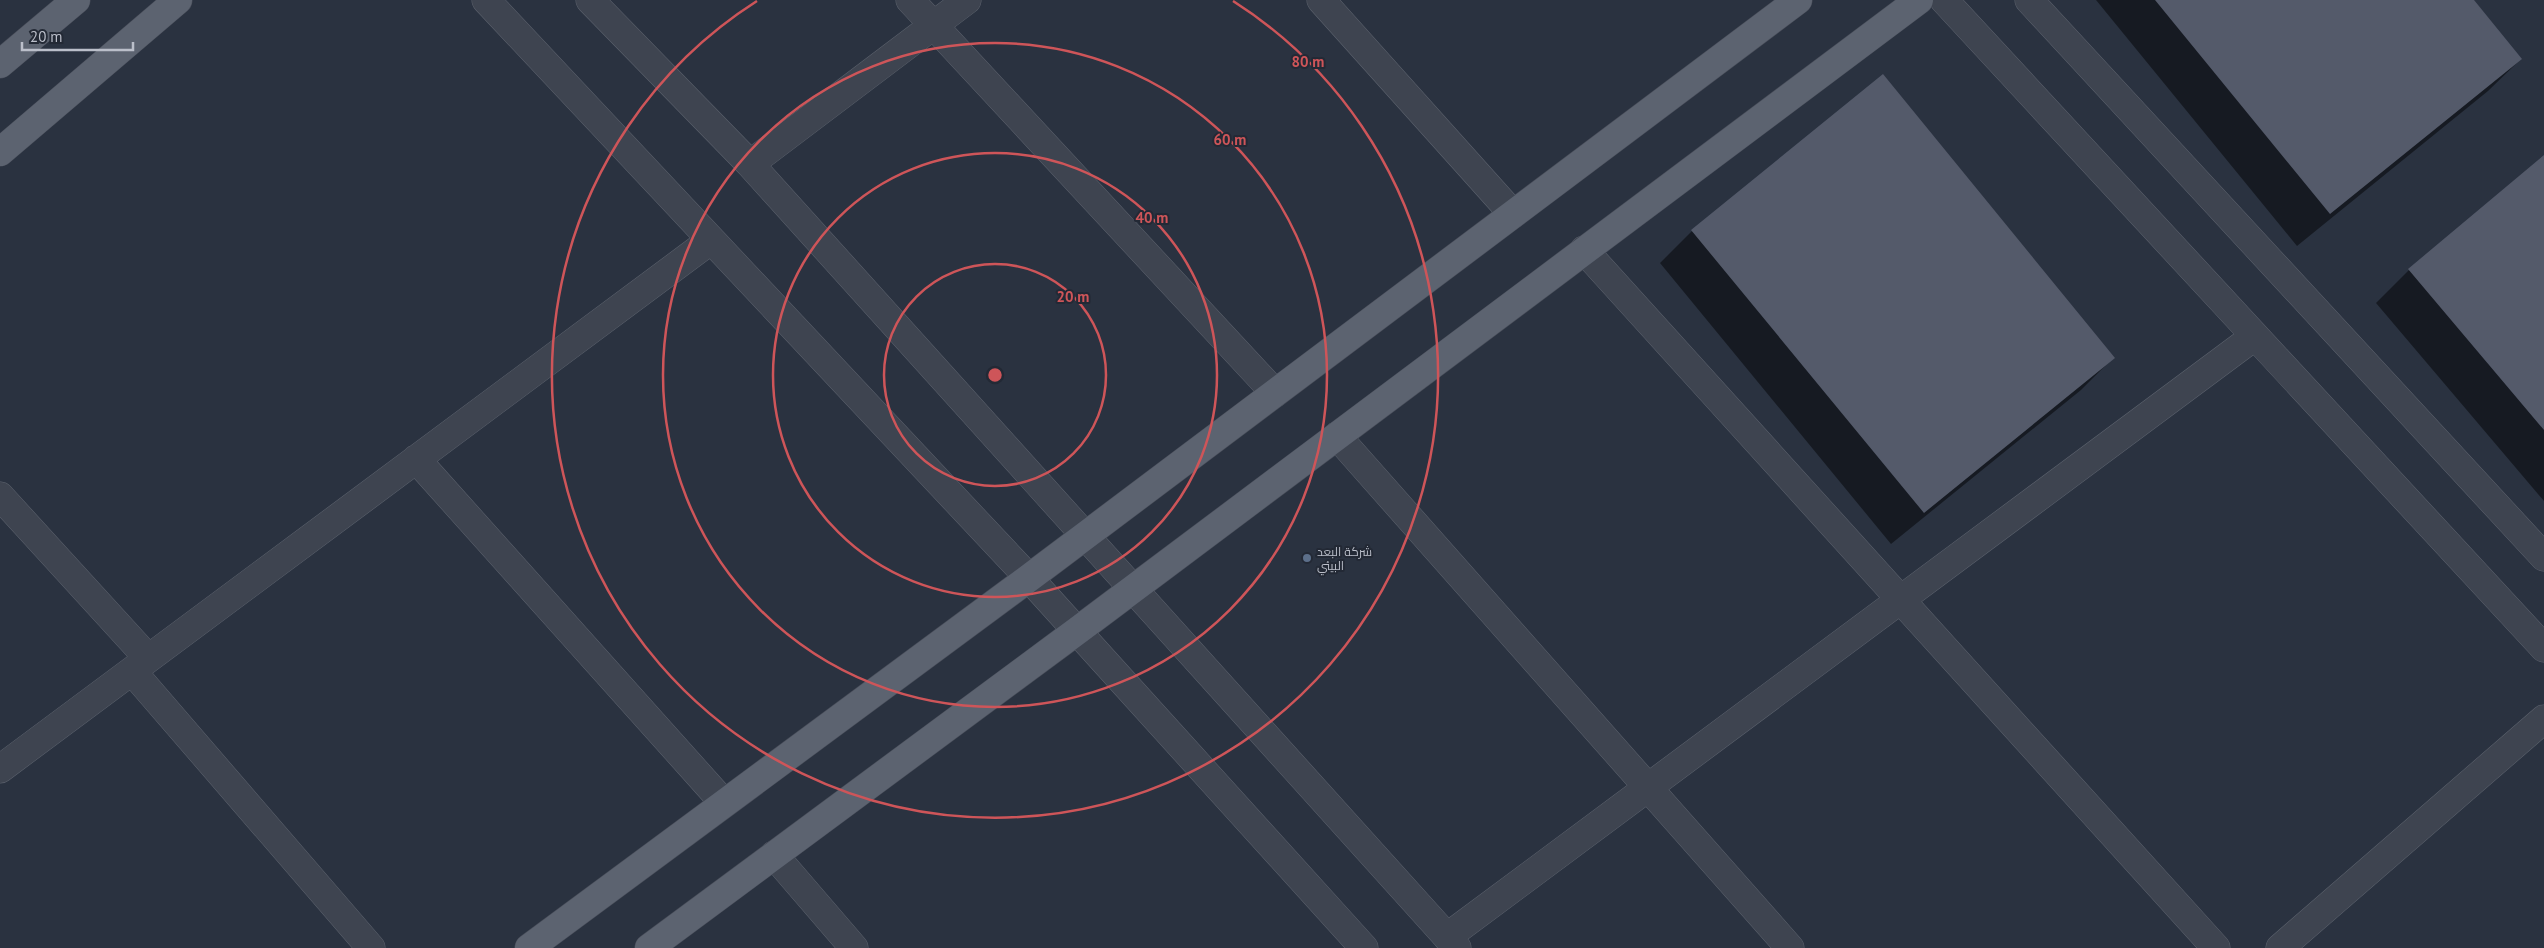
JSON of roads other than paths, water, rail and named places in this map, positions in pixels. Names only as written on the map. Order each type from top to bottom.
[{"type":"main road","points":[[0,64],[76,0]]},
{"type":"main road","points":[[0,152],[178,0]]},
{"type":"main road","points":[[529,948],[1029,578],[1798,0]]},
{"type":"main road","points":[[649,948],[1133,590],[1919,0]]},
{"type":"street","points":[[486,0],[1029,578],[1364,948]]},
{"type":"street","points":[[590,0],[750,164],[1452,942],[1648,788],[2255,336]]},
{"type":"street","points":[[910,0],[1275,393]]},
{"type":"street","points":[[750,164],[967,0]]},
{"type":"street","points":[[1321,0],[1513,214]]},
{"type":"street","points":[[1944,0],[2544,648]]},
{"type":"street","points":[[2029,0],[2544,557]]},
{"type":"street","points":[[0,769],[712,240]]},
{"type":"street","points":[[1584,250],[2216,948]]},
{"type":"street","points":[[1337,436],[1790,948]]},
{"type":"street","points":[[416,460],[724,803]]},
{"type":"street","points":[[0,496],[140,664],[371,948]]},
{"type":"street","points":[[2280,948],[2544,719]]},
{"type":"street","points":[[774,855],[854,948]]},
{"type":"place","name":"ِشركة البعد البيئي","points":[[1307,558]]}]
